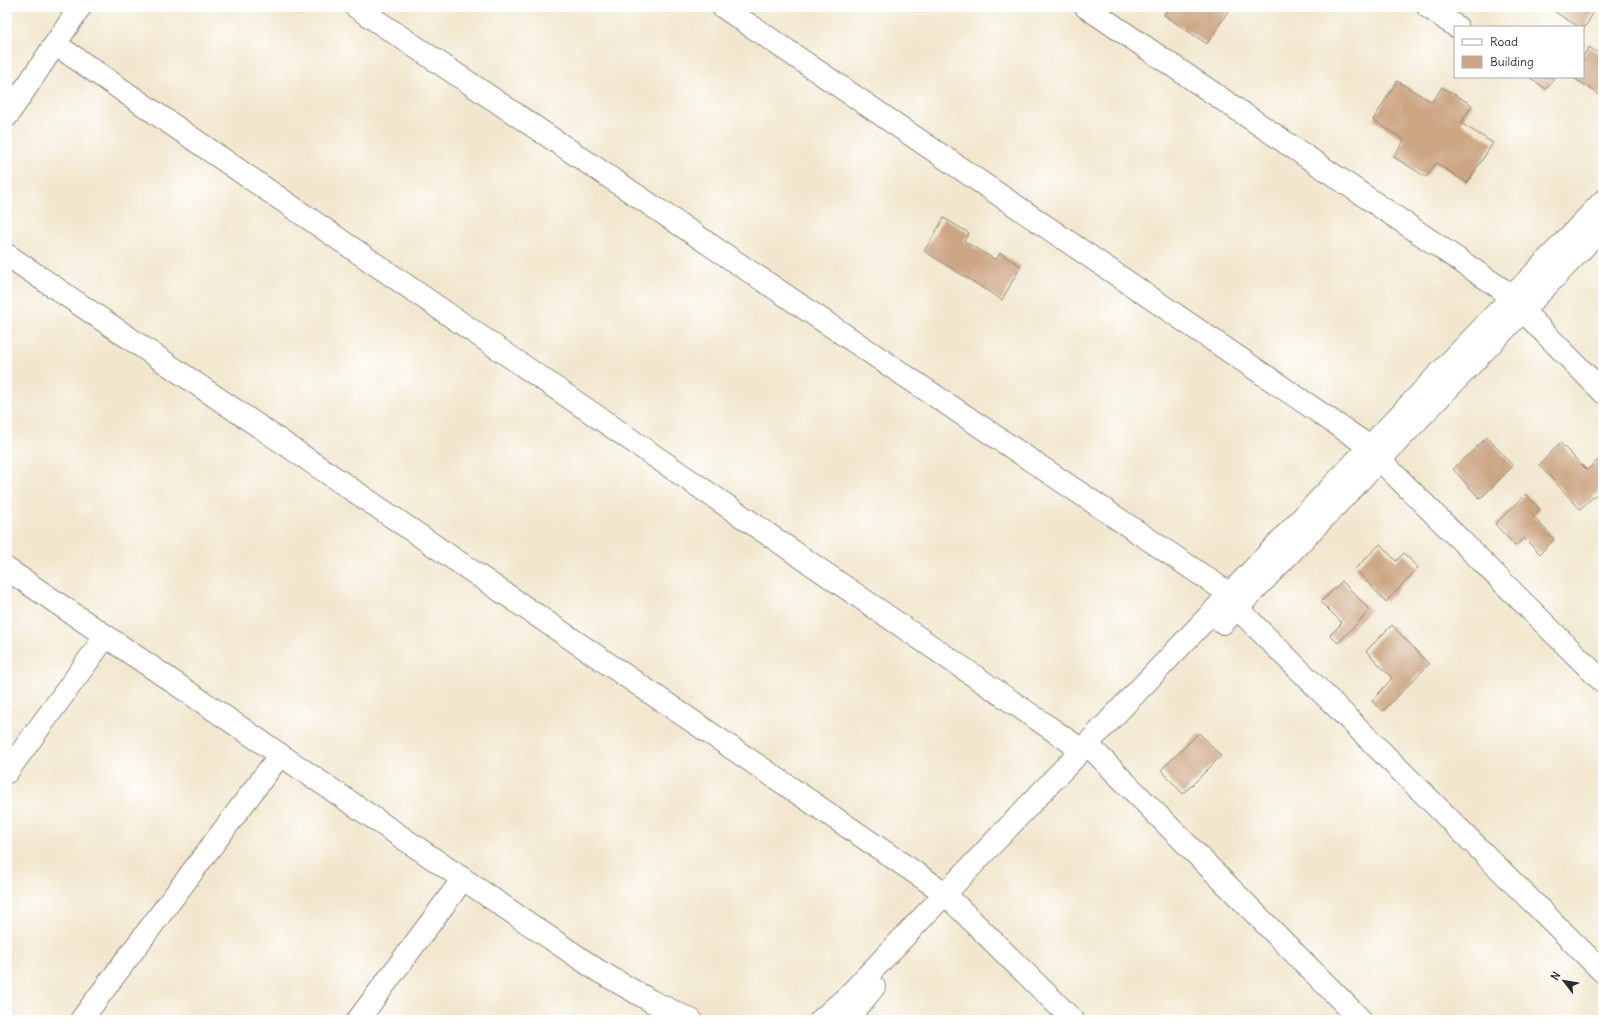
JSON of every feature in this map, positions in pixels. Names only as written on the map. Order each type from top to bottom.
[{"type":"street","points":[[7,116],[80,7]]},
{"type":"street","points":[[356,7],[1234,601],[1603,972]]},
{"type":"street","points":[[723,7],[1375,453],[1603,682]]},
{"type":"street","points":[[1086,7],[1517,304],[1603,392]]},
{"type":"street","points":[[1428,7],[1456,26]]},
{"type":"street","points":[[55,44],[1090,752],[1361,1020]]},
{"type":"street","points":[[821,1020],[950,898],[1090,752],[1517,304],[1603,201]]},
{"type":"street","points":[[1517,304],[1603,227]]},
{"type":"street","points":[[7,255],[950,898],[1073,1020]]},
{"type":"street","points":[[7,569],[597,970],[651,1001],[691,1020]]},
{"type":"street","points":[[7,772],[106,636]]},
{"type":"street","points":[[81,1020],[280,755]]},
{"type":"street","points":[[358,1020],[463,879]]},
{"type":"street","points":[[847,1020],[950,898]]},
{"type":"street","points":[[597,970],[654,1020]]},
{"type":"building","points":[[1169,7],[1230,8],[1207,44],[1164,15]]},
{"type":"building","points":[[1547,7],[1597,7],[1584,28],[1584,26],[1577,26]]},
{"type":"building","points":[[1589,47],[1603,56],[1603,97],[1574,78],[1584,78],[1584,54]]},
{"type":"building","points":[[1530,78],[1554,78],[1546,89]]},
{"type":"building","points":[[1397,81],[1432,102],[1442,87],[1472,105],[1461,123],[1493,143],[1467,183],[1436,163],[1426,177],[1394,157],[1404,140],[1373,120]]},
{"type":"building","points":[[944,218],[969,233],[964,241],[996,260],[1000,253],[1021,266],[1002,300],[924,251]]},
{"type":"building","points":[[1487,437],[1513,466],[1480,499],[1453,469]]},
{"type":"building","points":[[1560,443],[1587,470],[1603,456],[1603,488],[1580,509],[1539,465]]},
{"type":"building","points":[[1526,494],[1540,509],[1533,516],[1554,539],[1540,554],[1524,538],[1515,546],[1495,524]]},
{"type":"building","points":[[1380,544],[1396,561],[1404,553],[1418,568],[1386,602],[1355,569]]},
{"type":"building","points":[[1342,581],[1370,610],[1338,643],[1330,635],[1342,623],[1321,602]]},
{"type":"building","points":[[1392,625],[1429,664],[1383,711],[1372,701],[1392,678],[1366,651]]},
{"type":"building","points":[[1199,733],[1221,756],[1183,794],[1161,770]]}]
